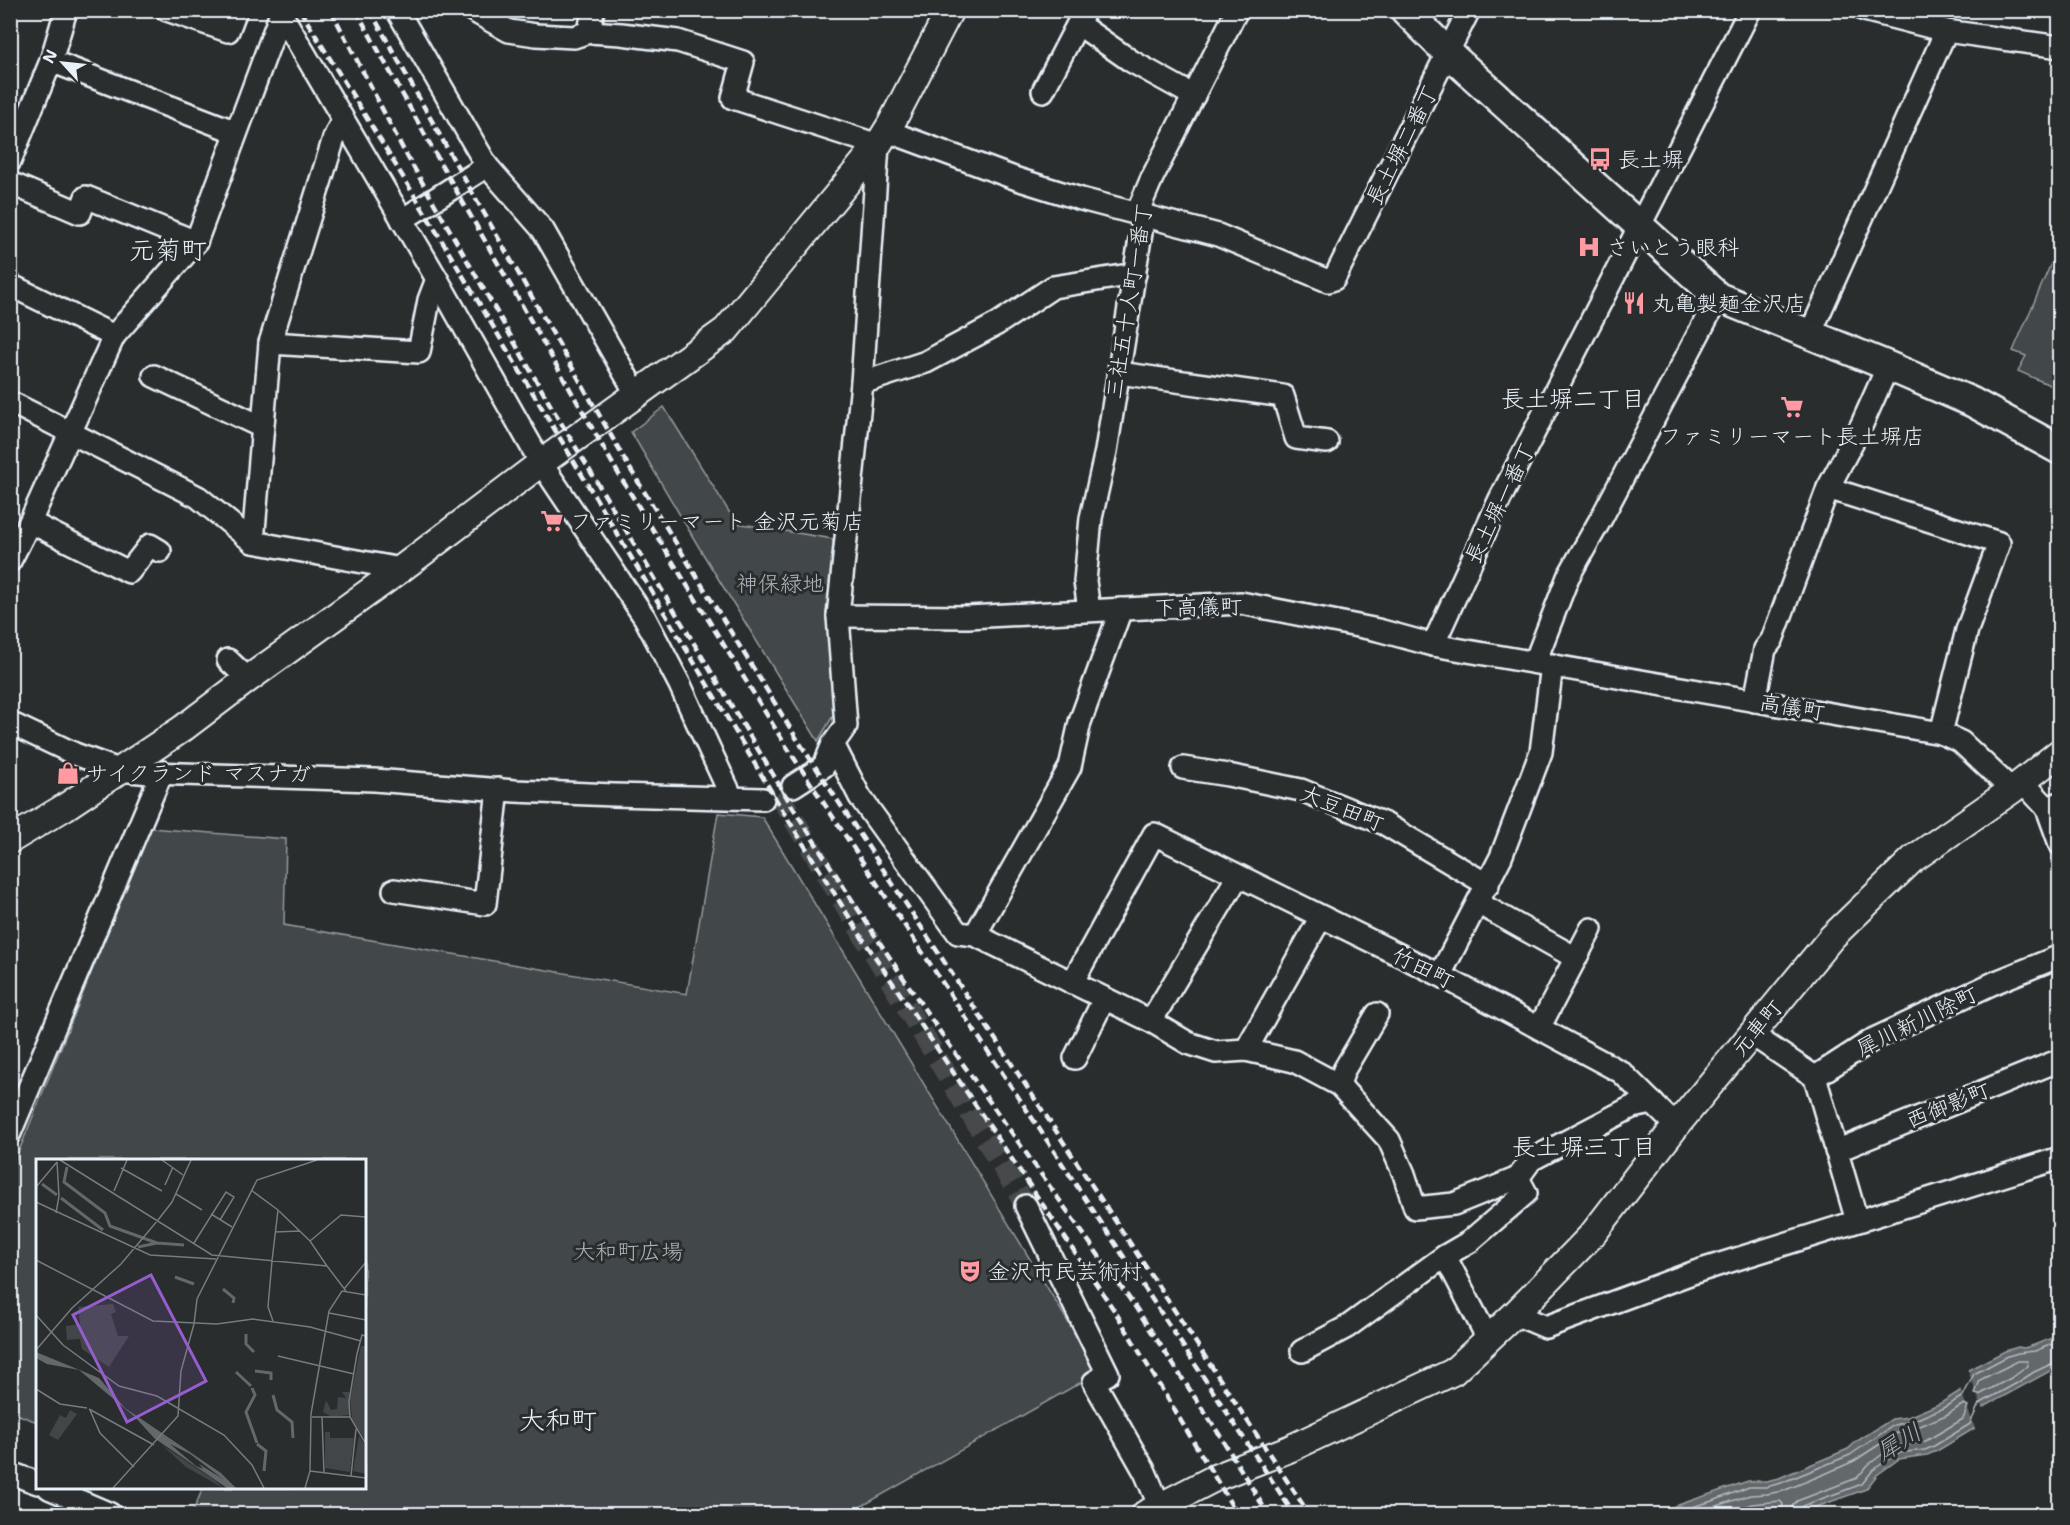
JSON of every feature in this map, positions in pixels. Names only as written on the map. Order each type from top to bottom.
[{"type":"main road","points":[[1405,10],[1449,53],[1718,297],[1972,402],[2060,450]]},
{"type":"street","points":[[10,162],[51,61],[66,10]]},
{"type":"street","points":[[167,10],[228,31],[236,10]]},
{"type":"street","points":[[472,10],[509,31],[574,37],[589,32],[678,41],[743,62],[733,98],[883,138],[1070,196],[1144,214]]},
{"type":"street","points":[[589,32],[593,10]]},
{"type":"street","points":[[10,840],[65,807],[182,729],[401,569],[541,463],[726,330],[883,138],[950,10]]},
{"type":"street","name":"三社五十人町一番丁","points":[[1089,610],[1085,581],[1091,518],[1106,451],[1135,274],[1144,214],[1140,206],[1237,10]]},
{"type":"street","name":"長土塀二番丁","points":[[1144,214],[1218,235],[1328,282],[1334,279],[1469,10]]},
{"type":"street","name":"長土塀一番丁","points":[[1432,645],[1500,499],[1750,10]]},
{"type":"street","points":[[1865,11],[1946,31],[2060,47]]},
{"type":"street","points":[[280,12],[541,463],[645,618],[680,685],[732,798]]},
{"type":"street","points":[[10,561],[114,336],[196,242],[280,12]]},
{"type":"street","points":[[403,14],[487,166],[543,230],[637,395]]},
{"type":"street","points":[[1043,91],[1082,17],[1131,61],[1194,96]]},
{"type":"street","points":[[1810,334],[1946,31]]},
{"type":"street","points":[[51,61],[236,132]]},
{"type":"street","points":[[253,542],[270,343],[334,138],[342,121]]},
{"type":"street","points":[[793,786],[824,766],[832,744],[846,726],[838,615],[862,383],[883,138]]},
{"type":"street","points":[[402,220],[487,166]]},
{"type":"street","points":[[10,183],[80,213],[86,197],[196,242]]},
{"type":"street","points":[[862,383],[926,362],[998,324],[1053,287],[1135,274]]},
{"type":"street","points":[[270,343],[419,352],[429,300],[436,279]]},
{"type":"street","points":[[10,285],[114,336]]},
{"type":"street","points":[[1440,975],[1483,894],[1521,807],[1541,752],[1544,663],[1568,577],[1609,505],[1718,297]]},
{"type":"street","points":[[1755,701],[1765,649],[1772,640],[1828,488],[1862,424],[1888,366]]},
{"type":"street","points":[[1119,373],[1284,396],[1296,438],[1327,442]]},
{"type":"street","points":[[154,376],[262,427]]},
{"type":"street","points":[[10,402],[198,497],[253,542],[401,569]]},
{"type":"street","points":[[1828,488],[1999,543],[1967,630],[1941,733]]},
{"type":"street","points":[[30,522],[129,572],[150,545],[160,551]]},
{"type":"street","name":"下高儀町","points":[[838,615],[968,617],[1241,603],[1378,630],[1432,645],[1544,663]]},
{"type":"street","points":[[975,935],[1070,767],[1080,722],[1122,609]]},
{"type":"street","points":[[228,660],[248,679]]},
{"type":"street","name":"高儀町","points":[[1544,663],[1941,733],[1961,742],[2017,785],[2053,806]]},
{"type":"street","points":[[10,723],[75,754],[119,770],[374,780],[614,795],[763,799]]},
{"type":"street","points":[[832,744],[860,797],[958,933],[975,935],[1188,1042],[1216,1052],[1246,1050],[1294,1061],[1339,1085],[1389,1140],[1404,1174],[1415,1208],[1454,1204],[1518,1178],[1531,1160],[1632,1107],[1653,1103]]},
{"type":"street","name":"元車町","points":[[1152,1510],[1217,1477],[1289,1449],[1453,1372],[1515,1314],[1592,1234],[1676,1126],[1832,937],[1913,859],[2060,752]]},
{"type":"street","name":"大豆田町","points":[[1183,768],[1301,790],[1385,824],[1576,958]]},
{"type":"street","points":[[10,1133],[162,772]]},
{"type":"street","points":[[394,890],[485,904],[498,789]]},
{"type":"street","points":[[2053,806],[2060,844]]},
{"type":"street","name":"竹田町","points":[[1072,983],[1154,834],[1440,975],[1621,1072],[1676,1126]]},
{"type":"street","points":[[1150,1022],[1238,876]]},
{"type":"street","points":[[1246,1050],[1321,917]]},
{"type":"street","points":[[1539,1028],[1591,929]]},
{"type":"street","name":"犀川新川除町","points":[[1815,1077],[1874,1039],[1996,982],[2060,956]]},
{"type":"street","points":[[1075,1058],[1104,999]]},
{"type":"street","points":[[1339,1085],[1344,1070],[1377,1014]]},
{"type":"street","points":[[1751,1034],[1815,1077],[1857,1221]]},
{"type":"street","name":"西御影町","points":[[1836,1150],[2060,1060]]},
{"type":"street","points":[[1515,1314],[1546,1327],[1695,1272],[2060,1158]]},
{"type":"street","points":[[1302,1351],[1347,1327],[1444,1256],[1469,1242],[1526,1194],[1518,1178]]},
{"type":"street","points":[[1026,1206],[1108,1374],[1094,1382],[1145,1472],[1152,1510]]},
{"type":"street","points":[[1444,1256],[1488,1339]]},
{"type":"street","points":[[10,1473],[36,1482]]},
{"type":"street","points":[[52,1489],[110,1515]]},
{"type":"green space","points":[[2059,245],[2059,389],[2018,371],[2026,356],[2013,351]]},
{"type":"green space","name":"神保緑地","points":[[664,407],[736,523],[833,539],[829,616],[836,711],[818,741],[631,432]]},
{"type":"green space","name":"大和町広場","points":[[718,813],[762,817],[1096,1368],[1094,1375],[848,1514],[192,1514],[203,1489],[366,1489],[366,1159],[36,1159],[36,1422],[11,1412],[10,1173],[150,828],[286,839],[284,925],[687,994]]},
{"type":"water","name":"犀川","points":[[2059,1335],[2059,1366],[1982,1408],[1975,1428],[1937,1451],[1927,1455],[1899,1459],[1877,1475],[1866,1489],[1797,1514],[1652,1514],[1748,1481],[1779,1478],[1848,1449],[1892,1419],[1908,1417],[1941,1403],[1960,1391],[1968,1370],[2005,1351],[2018,1347],[2024,1348]]},
{"type":"pier","points":[[1967,1368],[1984,1413],[1976,1431],[1959,1386]]},
{"type":"tunnel","points":[[778,793],[1026,1206]]},
{"type":"railway","points":[[300,10],[427,216],[786,816],[861,936],[1116,1313],[1237,1514]]},
{"type":"railway","points":[[331,10],[403,149],[551,406],[795,811],[931,1019],[1136,1308],[1219,1434],[1268,1514]]},
{"type":"railway","points":[[356,10],[441,164],[618,473],[786,746],[1294,1514]]},
{"type":"railway","points":[[370,10],[629,467],[797,739],[1309,1514]]},
{"type":"place","name":"長土塀","points":[[1600,159]]},
{"type":"place","name":"さいとう眼科","points":[[1589,247]]},
{"type":"place","name":"丸亀製麺金沢店","points":[[1634,303]]},
{"type":"place","name":"ファミリーマート長土塀店","points":[[1792,407]]},
{"type":"place","name":"ファミリーマート 金沢元菊店","points":[[552,521]]},
{"type":"place","name":"サイクランド マスナガ","points":[[68,773]]},
{"type":"place","name":"金沢市民芸術村","points":[[970,1271]]},
{"type":"district","name":"元菊町","points":[[168,249]]},
{"type":"district","name":"長土塀二丁目","points":[[1573,399]]},
{"type":"district","name":"長土塀三丁目","points":[[1584,1147]]},
{"type":"district","name":"大和町","points":[[558,1419]]}]
